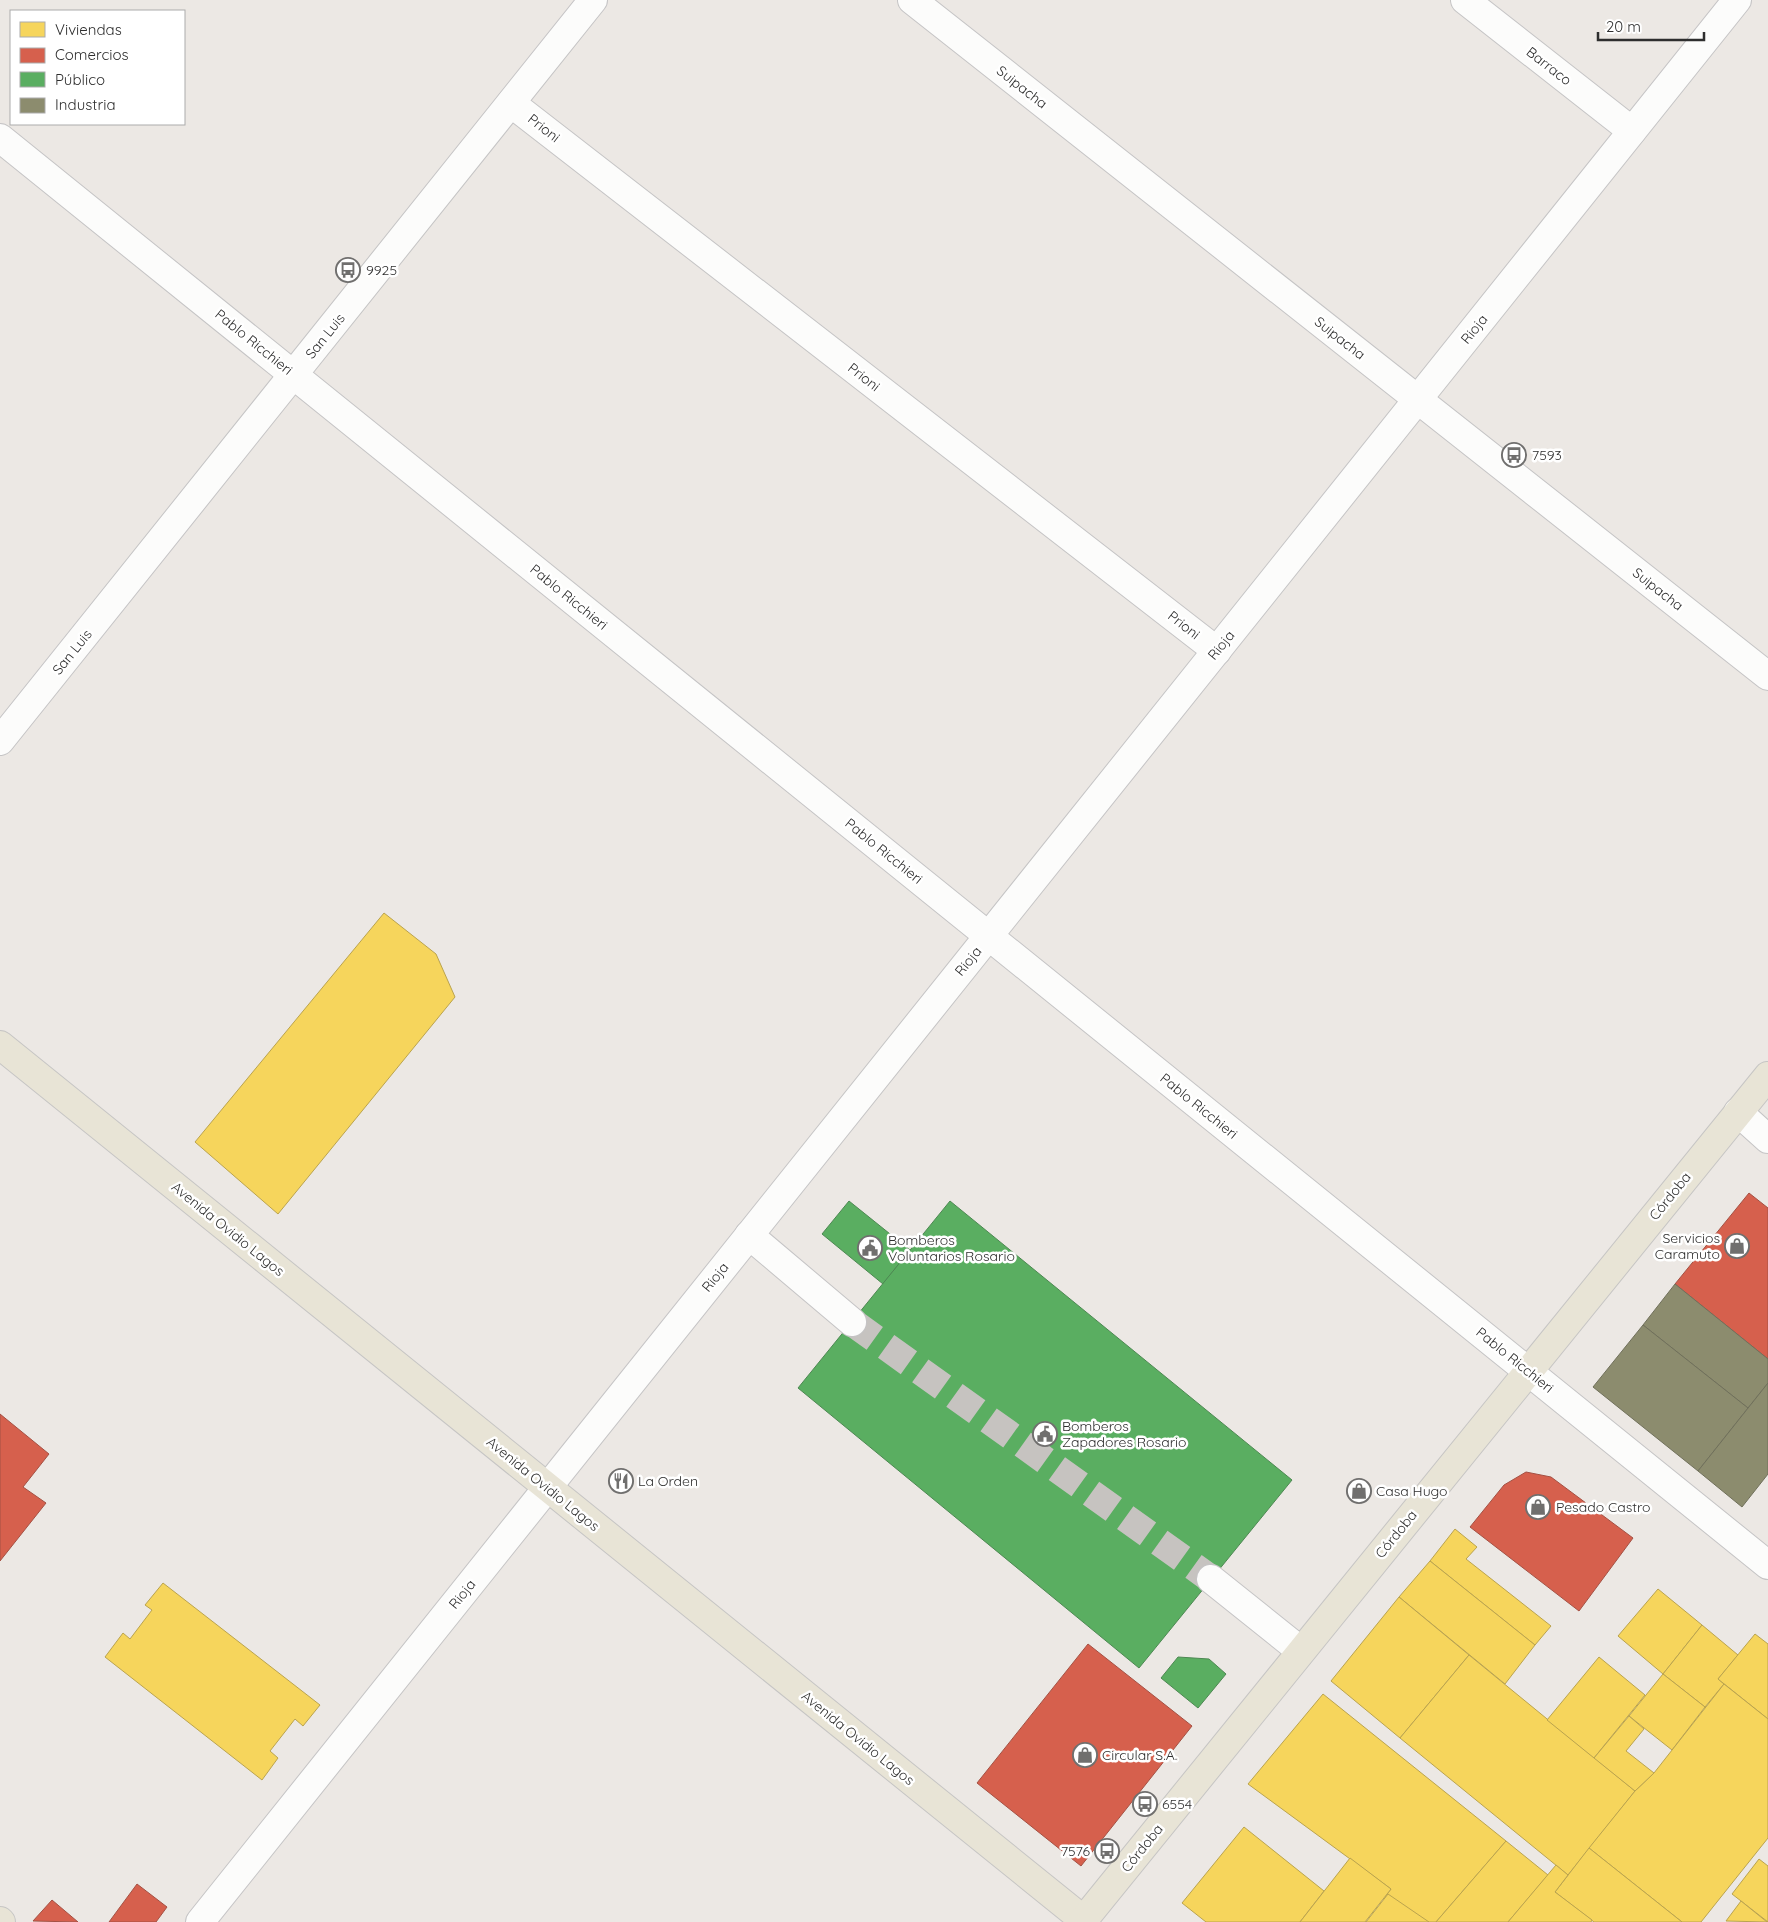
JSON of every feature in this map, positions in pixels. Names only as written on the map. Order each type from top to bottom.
[{"type":"main road","name":"Avenida Ovidio Lagos","points":[[0,1045],[1084,1921]]},
{"type":"main road","name":"Córdoba","points":[[1084,1921],[1768,1076]]},
{"type":"street","name":"San Luis","points":[[0,741],[593,0]]},
{"type":"street","name":"Suipacha","points":[[912,0],[1768,676]]},
{"type":"street","name":"Barraco","points":[[1465,0],[1632,131]]},
{"type":"street","name":"Rioja","points":[[200,1922],[1737,0]]},
{"type":"street","name":"Prioni","points":[[511,103],[1216,651]]},
{"type":"street","name":"Pablo Ricchieri","points":[[0,138],[1768,1565]]},
{"type":"street","points":[[1738,1112],[1768,1139]]},
{"type":"street","points":[[749,1235],[852,1322]]},
{"type":"street","points":[[1212,1579],[1301,1651]]},
{"type":"building: Viviendas","points":[[384,913],[436,954],[455,997],[278,1214],[195,1142]]},
{"type":"building: Viviendas","points":[[1455,1529],[1477,1547],[1466,1559],[1551,1626],[1535,1645],[1430,1561]]},
{"type":"building: Viviendas","points":[[1430,1561],[1535,1645],[1505,1684],[1399,1597]]},
{"type":"building: Viviendas","points":[[163,1583],[320,1705],[303,1726],[295,1719],[270,1751],[278,1758],[262,1780],[105,1657],[123,1633],[130,1639],[152,1610],[145,1605]]},
{"type":"building: Viviendas","points":[[1658,1589],[1702,1625],[1663,1674],[1618,1636]]},
{"type":"building: Viviendas","points":[[1399,1597],[1469,1655],[1400,1738],[1331,1681]]},
{"type":"building: Viviendas","points":[[1702,1625],[1738,1655],[1718,1679],[1724,1684],[1705,1707],[1663,1674]]},
{"type":"building: Viviendas","points":[[1755,1634],[1768,1644],[1768,1719],[1718,1679]]},
{"type":"building: Viviendas","points":[[1469,1655],[1635,1791],[1568,1875],[1400,1738]]},
{"type":"building: Viviendas","points":[[1599,1657],[1645,1695],[1594,1758],[1547,1720]]},
{"type":"building: Viviendas","points":[[1663,1674],[1705,1707],[1672,1750],[1629,1716]]},
{"type":"building: Viviendas","points":[[1724,1684],[1768,1719],[1768,1838],[1701,1922],[1682,1922],[1589,1848],[1635,1791],[1654,1773]]},
{"type":"building: Viviendas","points":[[1323,1694],[1506,1841],[1436,1922],[1428,1922],[1385,1897],[1391,1889],[1248,1784]]},
{"type":"building: Viviendas","points":[[1629,1716],[1644,1729],[1626,1751],[1654,1773],[1635,1791],[1594,1758]]},
{"type":"building: Viviendas","points":[[1244,1827],[1324,1891],[1300,1922],[1206,1922],[1182,1903]]},
{"type":"building: Viviendas","points":[[1506,1841],[1548,1875],[1508,1922],[1436,1922]]},
{"type":"building: Viviendas","points":[[1589,1848],[1682,1922],[1594,1922],[1555,1892]]},
{"type":"building: Viviendas","points":[[1350,1858],[1391,1889],[1365,1922],[1300,1922]]},
{"type":"building: Viviendas","points":[[1759,1859],[1768,1866],[1768,1922],[1732,1894]]},
{"type":"building: Viviendas","points":[[1556,1865],[1568,1875],[1555,1892],[1592,1920],[1591,1922],[1508,1922]]},
{"type":"building: Viviendas","points":[[1388,1894],[1429,1922],[1366,1922]]},
{"type":"building: Viviendas","points":[[1741,1901],[1767,1922],[1726,1921]]},
{"type":"building: Comercios","name":"Servicios Caramuto","points":[[1749,1193],[1768,1208],[1768,1359],[1675,1284]]},
{"type":"building: Comercios","points":[[0,1414],[49,1454],[23,1487],[46,1503],[0,1561]]},
{"type":"building: Comercios","points":[[1526,1472],[1551,1477],[1633,1538],[1579,1611],[1470,1527],[1504,1485]]},
{"type":"building: Comercios","name":"Circular S.A.","points":[[1088,1644],[1192,1726],[1081,1866],[977,1783]]},
{"type":"building: Comercios","points":[[137,1884],[167,1907],[156,1922],[109,1922]]},
{"type":"building: Comercios","points":[[52,1900],[78,1922],[33,1921]]},
{"type":"building: Público","points":[[849,1201],[910,1250],[883,1284],[822,1234]]},
{"type":"building: Público","points":[[950,1201],[1292,1480],[1139,1668],[798,1388]]},
{"type":"building: Público","points":[[1178,1657],[1209,1659],[1226,1674],[1198,1708],[1161,1678]]},
{"type":"building: Industria","points":[[1675,1284],[1768,1359],[1768,1383],[1748,1408],[1643,1325]]},
{"type":"building: Industria","points":[[1643,1325],[1748,1408],[1698,1471],[1593,1387]]},
{"type":"building: Industria","points":[[1768,1383],[1768,1474],[1742,1507],[1698,1471]]},
{"type":"tunnel","points":[[852,1322],[1211,1579]]},
{"type":"place","name":"9925","points":[[348,270]]},
{"type":"place","name":"7593","points":[[1514,455]]},
{"type":"place","name":"Servicios Caramuto","points":[[1737,1246]]},
{"type":"place","name":"Bomberos Voluntarios Rosario","points":[[870,1248]]},
{"type":"place","name":"Bomberos Zapadores Rosario","points":[[1045,1434]]},
{"type":"place","name":"La Orden","points":[[621,1481]]},
{"type":"place","name":"Casa Hugo","points":[[1359,1491]]},
{"type":"place","name":"Pesado Castro","points":[[1538,1507]]},
{"type":"place","name":"Circular S.A.","points":[[1085,1755]]},
{"type":"place","name":"6554","points":[[1145,1804]]},
{"type":"place","name":"7576","points":[[1107,1851]]}]
